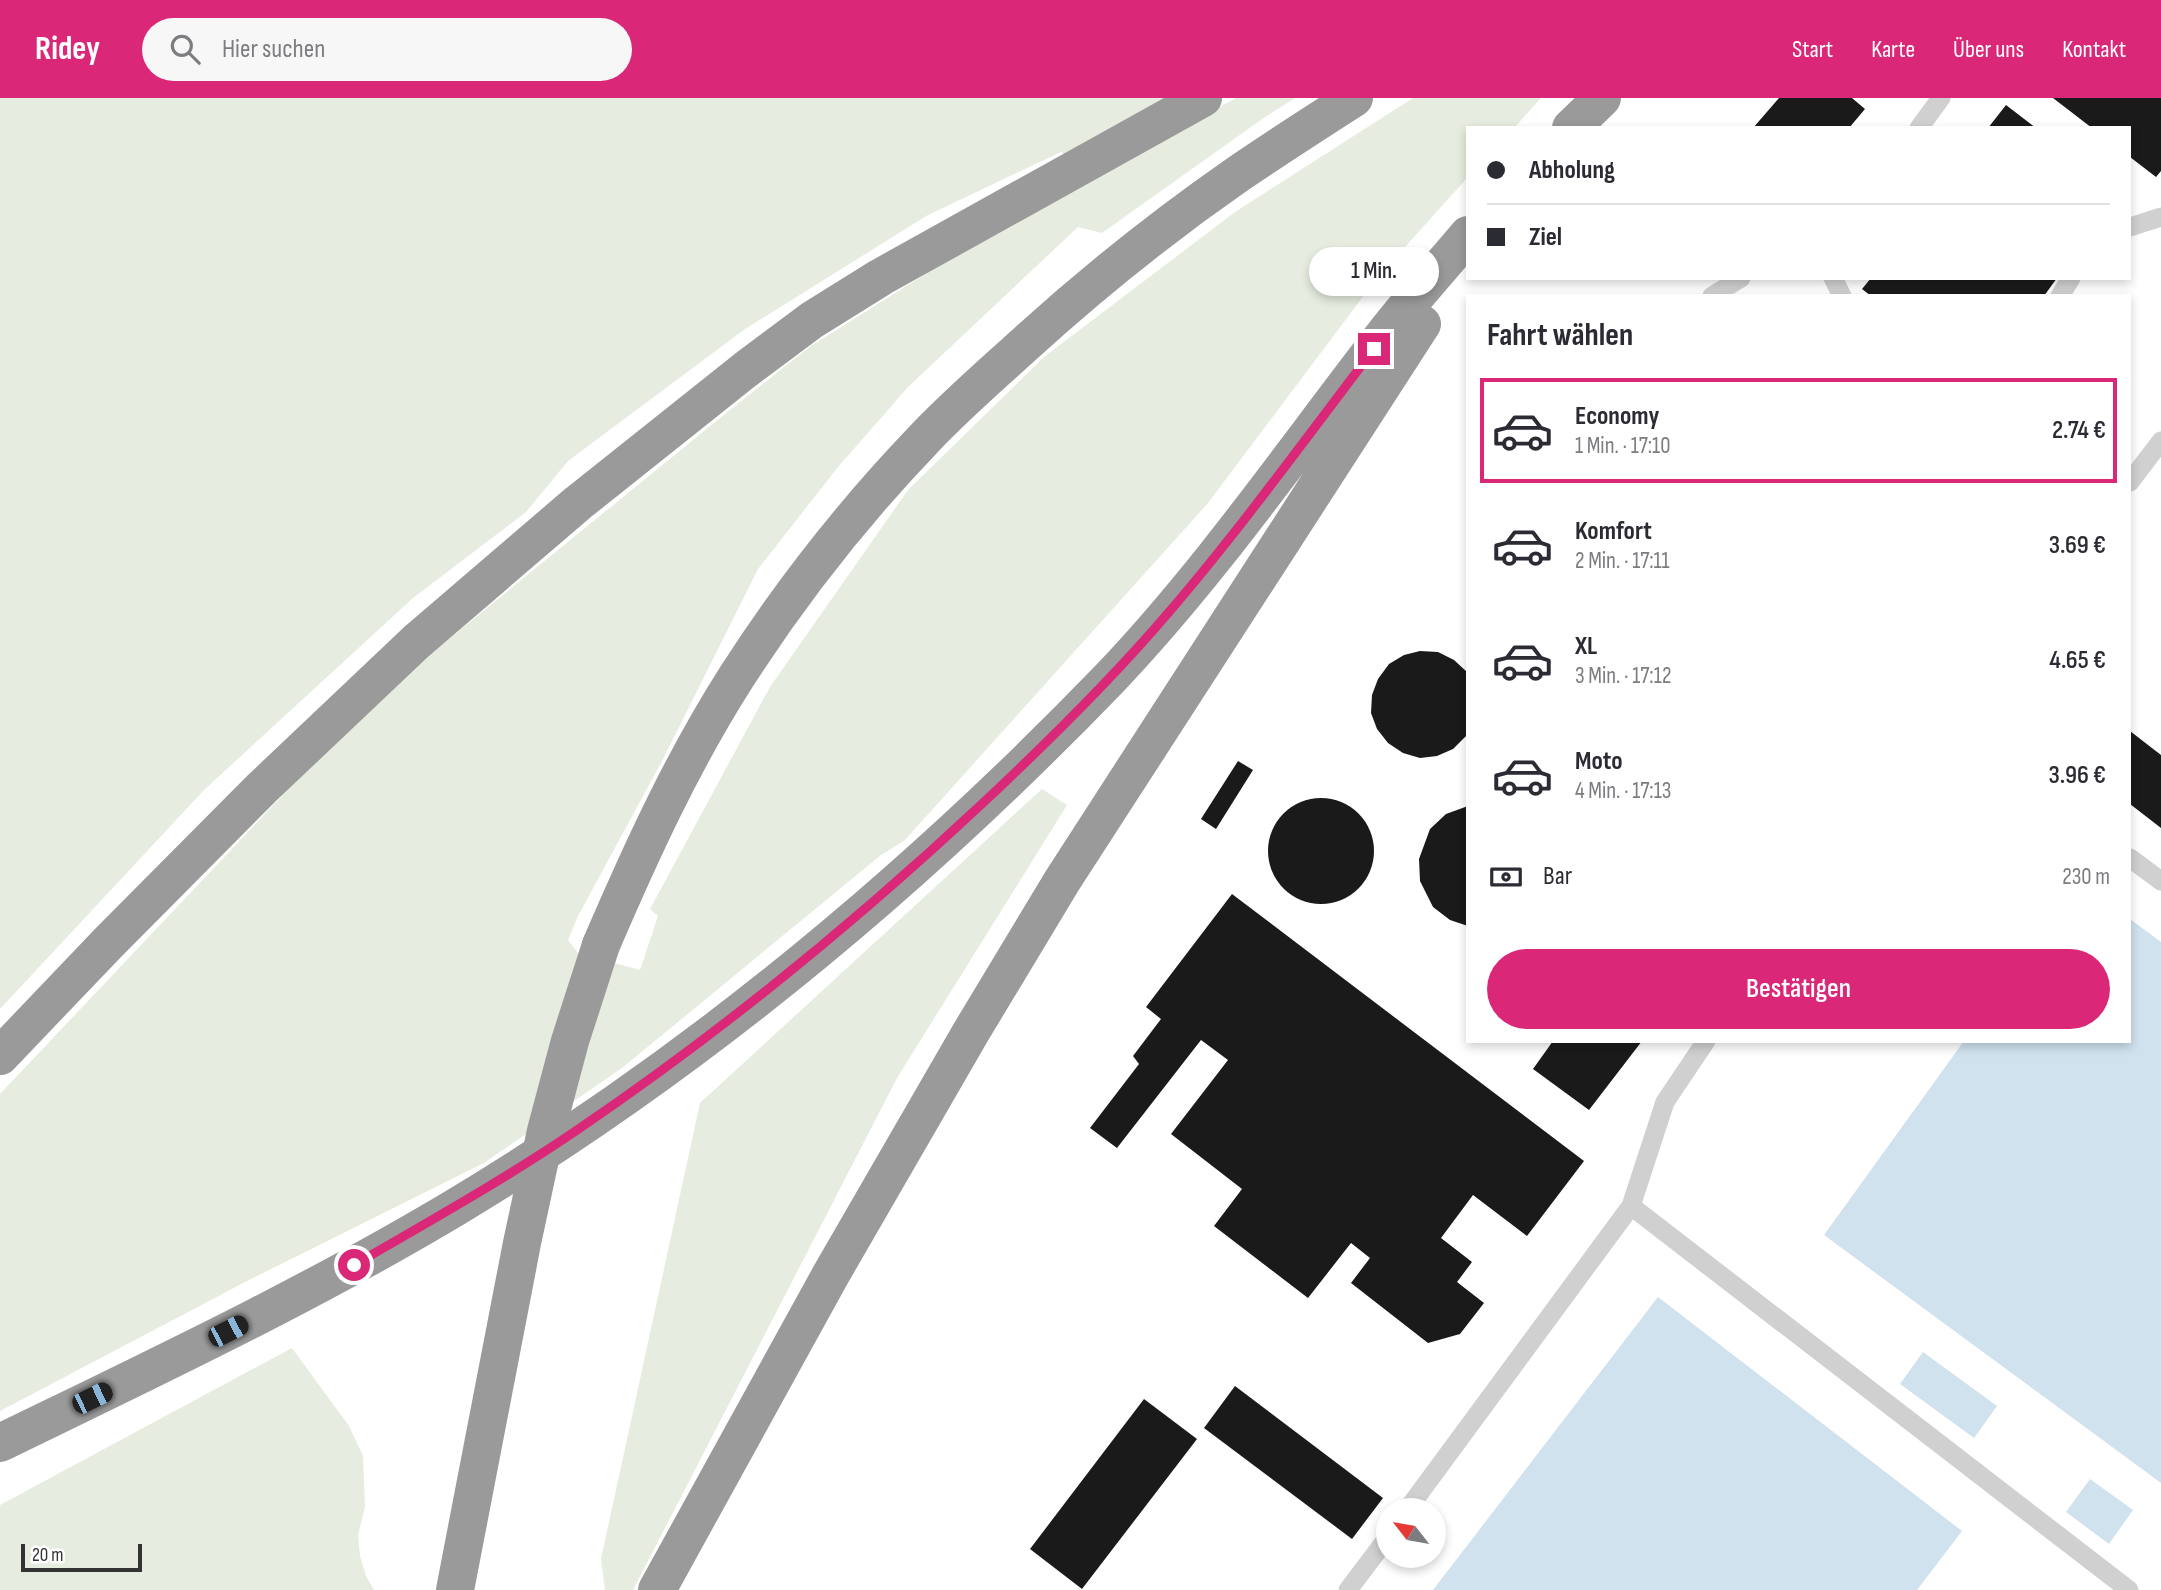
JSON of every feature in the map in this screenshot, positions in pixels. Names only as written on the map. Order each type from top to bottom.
[{"type":"highway","points":[[0,1056],[262,788],[416,642],[578,503],[745,370],[812,320],[881,277],[1203,98]]},
{"type":"highway","points":[[455,1590],[545,1131],[570,1041],[601,945],[640,853],[685,763],[724,698],[794,593],[857,513],[925,438],[1072,302],[1130,254],[1237,174],[1354,98]]},
{"type":"highway","points":[[1573,126],[1603,98]]},
{"type":"highway","points":[[1580,126],[1603,98]]},
{"type":"highway","points":[[0,1443],[334,1277],[457,1206],[578,1129],[694,1047],[807,959],[916,866],[1020,768],[1127,658],[1222,548],[1391,326],[1466,237]]},
{"type":"highway","points":[[658,1590],[830,1276],[1062,881],[1373,397],[1466,263]]},
{"type":"lane","points":[[1920,126],[1941,98]]},
{"type":"lane","points":[[2131,227],[2161,217]]},
{"type":"lane","points":[[1715,294],[1738,280]]},
{"type":"lane","points":[[2131,481],[2161,441]]},
{"type":"lane","points":[[2131,859],[2161,881]]},
{"type":"lane","points":[[1416,1498],[1631,1206],[1665,1102],[1705,1043]]},
{"type":"lane","points":[[1631,1206],[2129,1590]]},
{"type":"lane","points":[[1348,1590],[1376,1553]]},
{"type":"shaded area","points":[[0,98],[1177,98],[1066,156],[1061,152],[928,215],[745,329],[568,461],[526,512],[413,598],[204,790],[0,1009]]},
{"type":"shaded area","points":[[1236,98],[1295,98],[1102,233],[1078,227],[908,387],[838,467],[758,569],[662,761],[578,916],[568,940],[578,953],[640,970],[658,916],[650,909],[770,687],[908,490],[1044,357],[1235,212],[1413,98],[1541,98],[1516,126],[1466,126],[1466,179],[1377,278],[1208,503],[905,840],[881,855],[622,1068],[484,1163],[247,1281],[0,1411],[0,1094],[368,705],[811,346],[997,229]]},
{"type":"shaded area","points":[[1042,789],[1067,805],[897,1078],[633,1590],[605,1590],[601,1559],[700,1103]]},
{"type":"shaded area","points":[[292,1348],[349,1426],[363,1456],[365,1507],[358,1535],[360,1556],[374,1590],[0,1590],[0,1505]]},
{"type":"water","points":[[2131,920],[2161,942],[2161,1483],[1824,1235],[1963,1043],[2131,1043]]},
{"type":"water","points":[[1658,1297],[1962,1531],[1917,1590],[1433,1590]]},
{"type":"water","points":[[1923,1352],[1997,1406],[1974,1438],[1900,1384]]},
{"type":"water","points":[[2090,1479],[2133,1510],[2109,1544],[2066,1512]]},
{"type":"building","points":[[1779,98],[1852,98],[1865,109],[1851,126],[1755,126]]},
{"type":"building","points":[[2053,98],[2161,98],[2161,171],[2156,177],[2131,158],[2131,126],[2089,126]]},
{"type":"building","points":[[2006,105],[2033,126],[1990,126]]},
{"type":"building","points":[[1869,280],[2056,280],[2045,294],[1868,294],[1862,289]]},
{"type":"building","points":[[1420,651],[1438,652],[1454,660],[1466,671],[1466,736],[1453,749],[1437,756],[1420,758],[1403,753],[1388,743],[1377,729],[1371,713],[1372,695],[1378,679],[1389,664],[1404,655]]},
{"type":"building","points":[[2131,732],[2161,755],[2161,828],[2131,805]]},
{"type":"building","points":[[1238,761],[1253,770],[1216,829],[1201,819]]},
{"type":"building","points":[[1321,798],[1341,802],[1359,813],[1370,831],[1374,851],[1370,871],[1359,889],[1341,900],[1321,904],[1301,900],[1283,889],[1272,871],[1268,851],[1272,831],[1283,813],[1301,802]]},
{"type":"building","points":[[1466,807],[1466,925],[1450,920],[1433,907],[1420,881],[1419,859],[1430,829],[1446,814]]},
{"type":"building","points":[[1232,894],[1584,1161],[1527,1236],[1473,1195],[1441,1238],[1472,1262],[1457,1282],[1484,1303],[1460,1334],[1428,1343],[1351,1283],[1370,1258],[1351,1243],[1308,1298],[1214,1226],[1242,1189],[1171,1134],[1228,1060],[1201,1040],[1117,1148],[1090,1128],[1139,1064],[1133,1056],[1161,1019],[1146,1007]]},
{"type":"building","points":[[1552,1043],[1640,1043],[1589,1110],[1533,1069]]},
{"type":"building","points":[[1235,1386],[1383,1498],[1376,1498],[1376,1507],[1352,1539],[1204,1428]]},
{"type":"building","points":[[1144,1399],[1197,1439],[1082,1589],[1030,1549]]},
{"type":"route","points":[[354,1265],[457,1206],[578,1129],[694,1047],[807,959],[916,866],[1020,768],[1110,677],[1169,612],[1222,548],[1374,349]]}]
